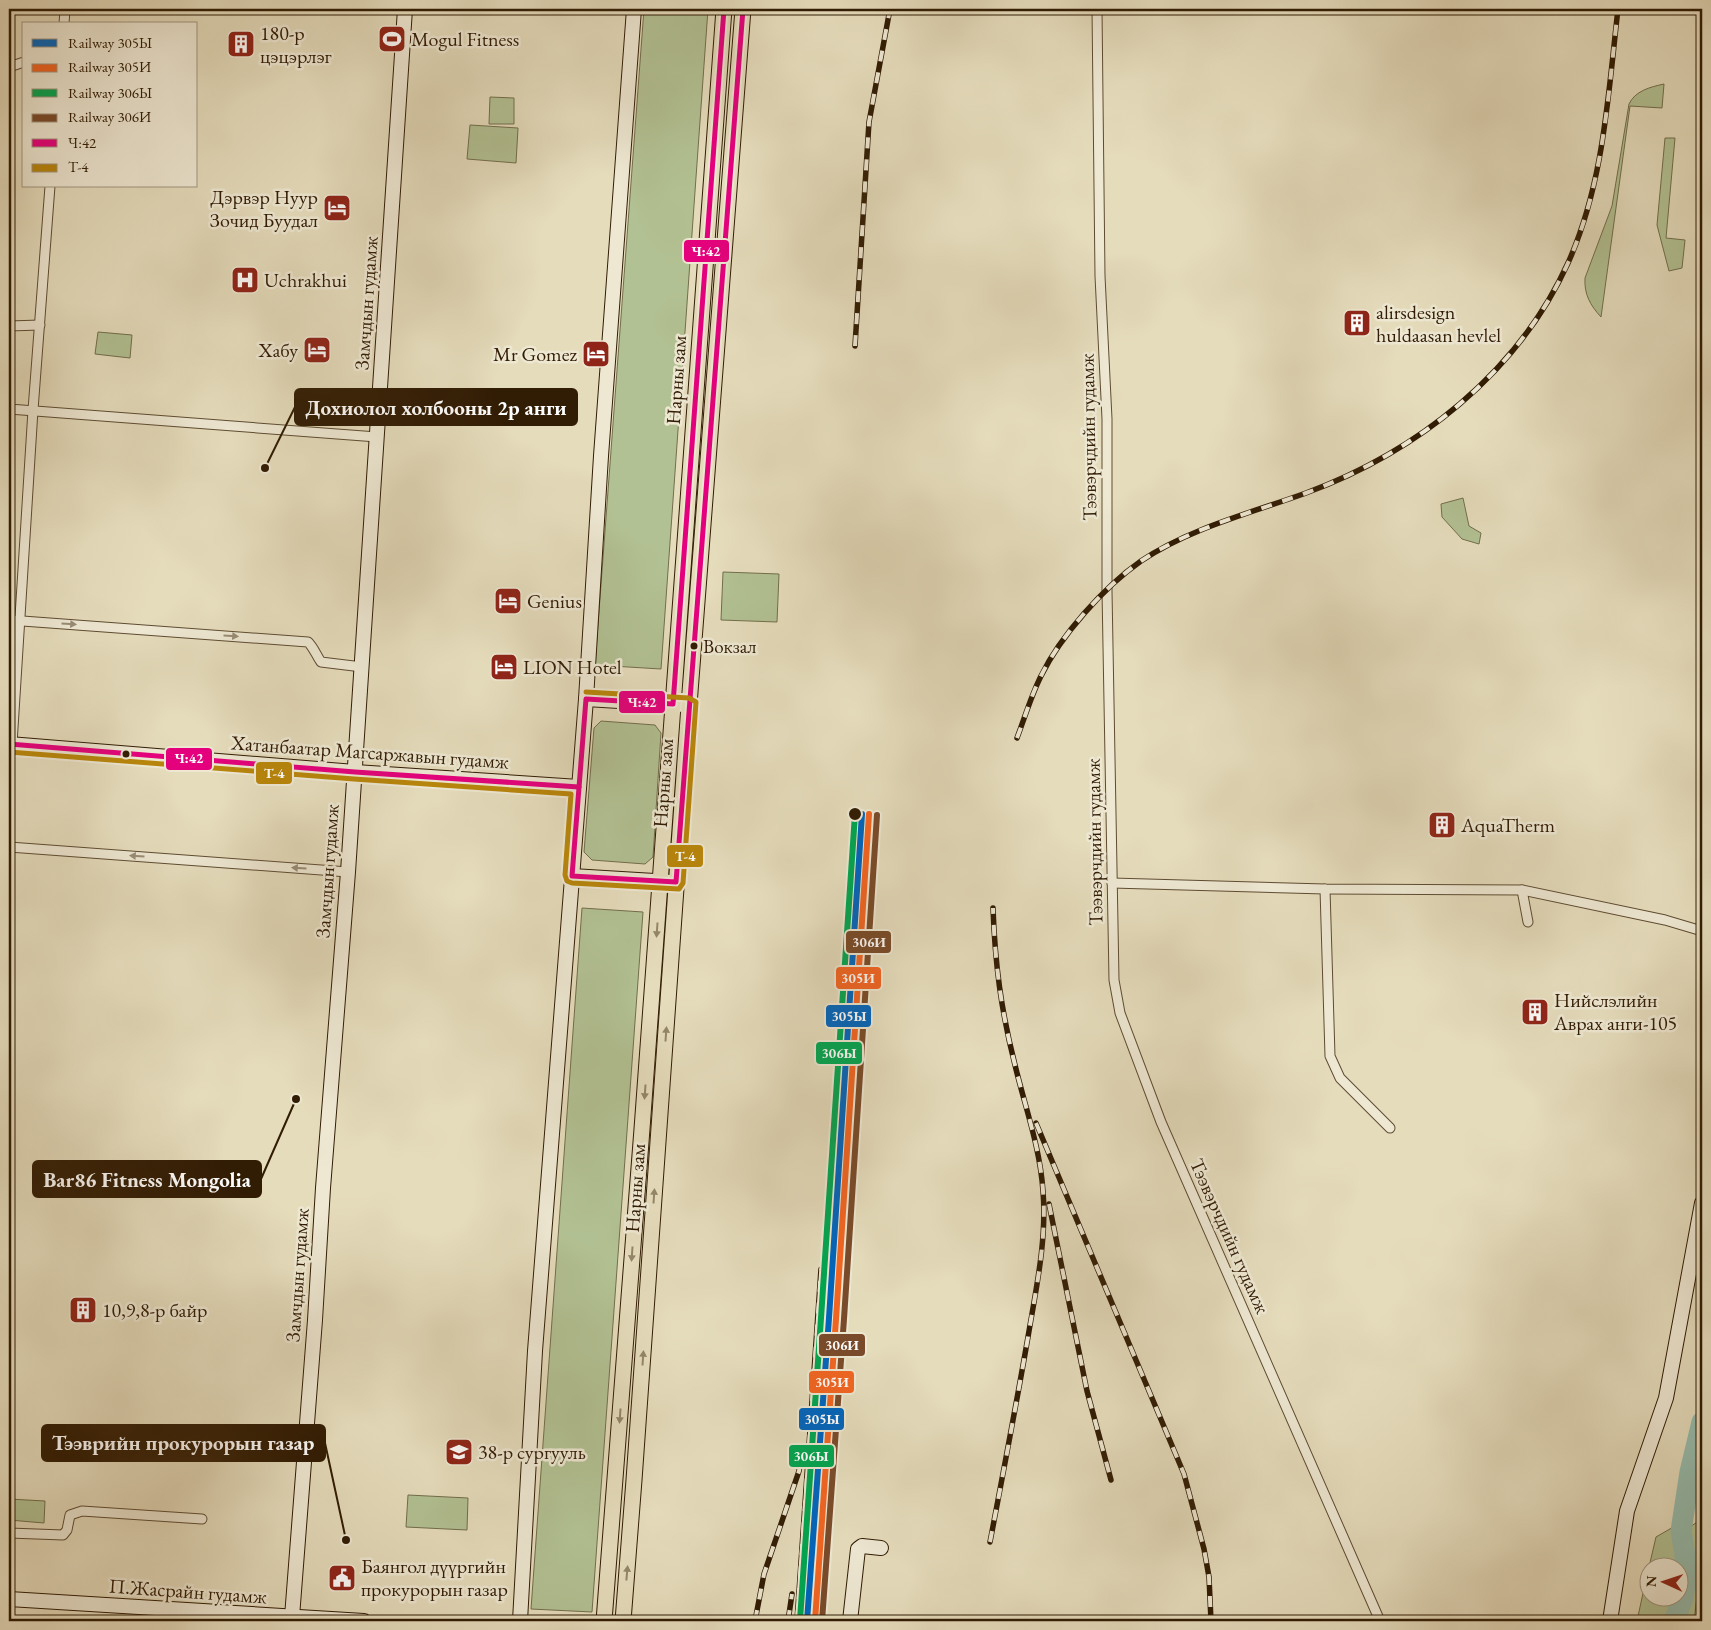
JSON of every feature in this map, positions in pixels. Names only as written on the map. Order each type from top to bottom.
[{"type":"main road","name":"Нарны зам","points":[[604,1621],[724,9]]},
{"type":"main road","name":"Нарны зам","points":[[623,1621],[689,705],[744,9]]},
{"type":"street","points":[[64,22],[65,9]]},
{"type":"street","name":"Замчдын гудамж","points":[[292,1617],[348,872],[405,9]]},
{"type":"street","points":[[520,1621],[535,1350],[586,699],[602,436],[634,9]]},
{"type":"street","name":"Тээвэрчдийн гудамж","points":[[1097,9],[1100,276],[1107,419],[1107,591],[1114,980],[1120,1013],[1161,1122],[1380,1621]]},
{"type":"street","points":[[9,67],[22,63]]},
{"type":"street","points":[[10,744],[50,188]]},
{"type":"street","points":[[9,326],[40,324]]},
{"type":"street","points":[[9,409],[377,437]]},
{"type":"street","points":[[9,620],[308,642],[314,648],[321,662],[362,668]]},
{"type":"street","points":[[586,699],[689,705]]},
{"type":"street","name":"Хатанбаатар Магсаржавын гудамж","points":[[10,744],[355,772],[579,786]]},
{"type":"street","points":[[9,847],[348,872]]},
{"type":"street","points":[[572,876],[676,882]]},
{"type":"street","points":[[1112,883],[1325,889],[1522,890],[1665,920],[1702,931]]},
{"type":"street","points":[[1325,889],[1330,1056],[1340,1078],[1390,1128]]},
{"type":"street","points":[[1522,890],[1528,922]]},
{"type":"street","points":[[1610,1621],[1627,1511],[1666,1398],[1702,1203]]},
{"type":"street","points":[[9,1533],[62,1535],[67,1530],[70,1515],[82,1511],[202,1519]]},
{"type":"street","points":[[850,1621],[858,1549],[862,1546],[881,1548]]},
{"type":"street","name":"П.Жасрайн гудамж","points":[[9,1599],[364,1621]]},
{"type":"green space","points":[[644,9],[708,9],[661,669],[595,665]]},
{"type":"green space","points":[[1664,84],[1662,108],[1630,106],[1601,317],[1589,299],[1585,278],[1612,206],[1629,104],[1639,93],[1648,88]]},
{"type":"green space","points":[[490,97],[514,98],[514,124],[489,124]]},
{"type":"green space","points":[[470,125],[518,128],[516,163],[467,159]]},
{"type":"green space","points":[[1665,138],[1675,138],[1666,238],[1685,240],[1682,268],[1669,271],[1657,225]]},
{"type":"green space","points":[[98,332],[132,335],[130,358],[95,354]]},
{"type":"green space","points":[[1463,498],[1469,526],[1481,533],[1479,544],[1462,539],[1442,517],[1441,504]]},
{"type":"green space","points":[[723,572],[779,574],[777,622],[721,620]]},
{"type":"green space","points":[[601,721],[655,725],[661,733],[653,857],[645,864],[592,860],[584,852],[594,728]]},
{"type":"green space","points":[[582,908],[643,912],[592,1612],[531,1609]]},
{"type":"green space","points":[[408,1495],[468,1498],[467,1530],[406,1527]]},
{"type":"green space","points":[[9,1499],[45,1501],[44,1523],[9,1520]]},
{"type":"green space","points":[[1700,1520],[1699,1580],[1694,1621],[1679,1621],[1683,1608],[1688,1608],[1690,1572],[1687,1529]]},
{"type":"green space","points":[[1675,1526],[1678,1558],[1651,1558],[1656,1537]]},
{"type":"green space","points":[[1640,1608],[1675,1608],[1669,1621],[1637,1621]]},
{"type":"waterway","points":[[1674,1621],[1683,1598],[1686,1580],[1685,1555],[1681,1531],[1690,1472],[1702,1422]]},
{"type":"railway","points":[[855,346],[869,122],[890,9]]},
{"type":"railway","points":[[1017,738],[1037,684],[1060,644],[1098,598],[1127,572],[1160,549],[1180,539],[1221,522],[1306,493],[1347,476],[1387,455],[1424,431],[1460,404],[1522,340],[1547,303],[1568,263],[1590,202],[1603,138],[1618,9]]},
{"type":"railway","points":[[990,1542],[1037,1283],[1044,1209],[1039,1159],[1002,1006],[995,948],[993,908]]},
{"type":"railway","points":[[1036,1123],[1184,1474],[1204,1549],[1209,1577],[1211,1621]]},
{"type":"railway","points":[[1049,1204],[1087,1391],[1111,1480]]},
{"type":"railway","points":[[797,1621],[821,1269]]},
{"type":"railway","points":[[755,1621],[764,1574],[799,1471],[801,1458]]},
{"type":"railway","points":[[788,1621],[792,1594]]},
{"type":"rail line","name":"306Ы","points":[[800,1620],[855,814]]},
{"type":"rail line","name":"305Ы","points":[[807,1621],[862,814]]},
{"type":"rail line","name":"305И","points":[[815,1621],[869,814]]},
{"type":"rail line","name":"306И","points":[[822,1621],[877,815]]},
{"type":"transit line","name":"Ч:42","points":[[724,9],[673,704],[586,699],[572,876],[676,882],[743,9]]},
{"type":"transit line","name":"Т-4","points":[[9,752],[571,794],[565,875],[567,881],[572,883],[679,889],[683,883],[696,702],[689,698],[586,692]]},
{"type":"transit line","name":"Ч:42","points":[[9,744],[355,772],[579,787]]},
{"type":"place","name":"Mogul Fitness","points":[[392,39]]},
{"type":"place","name":"180-р цэцэрлэг","points":[[241,44]]},
{"type":"place","name":"Дэрвэр Нуур Зочид Буудал","points":[[337,208]]},
{"type":"place","name":"Uchrakhui","points":[[245,280]]},
{"type":"place","name":"alirsdesign huldaasan hevlel","points":[[1357,323]]},
{"type":"place","name":"Хабу","points":[[317,350]]},
{"type":"place","name":"Mr Gomez","points":[[596,354]]},
{"type":"place","name":"Дохиолол холбооны 2р анги","points":[[265,468]]},
{"type":"place","name":"Genius","points":[[508,601]]},
{"type":"place","name":"Вокзал","points":[[694,646]]},
{"type":"place","name":"LION Hotel","points":[[504,667]]},
{"type":"place","name":"AquaTherm","points":[[1442,825]]},
{"type":"place","name":"Нийслэлийн Аврах анги-105","points":[[1535,1012]]},
{"type":"place","name":"Bar86 Fitness Mongolia","points":[[296,1099]]},
{"type":"place","name":"10,9,8-р байр","points":[[83,1310]]},
{"type":"place","name":"38-р сургууль","points":[[459,1452]]},
{"type":"place","name":"Тээврийн прокурорын газар","points":[[346,1540]]},
{"type":"place","name":"Баянгол дүүргийн прокурорын газар","points":[[342,1578]]}]
